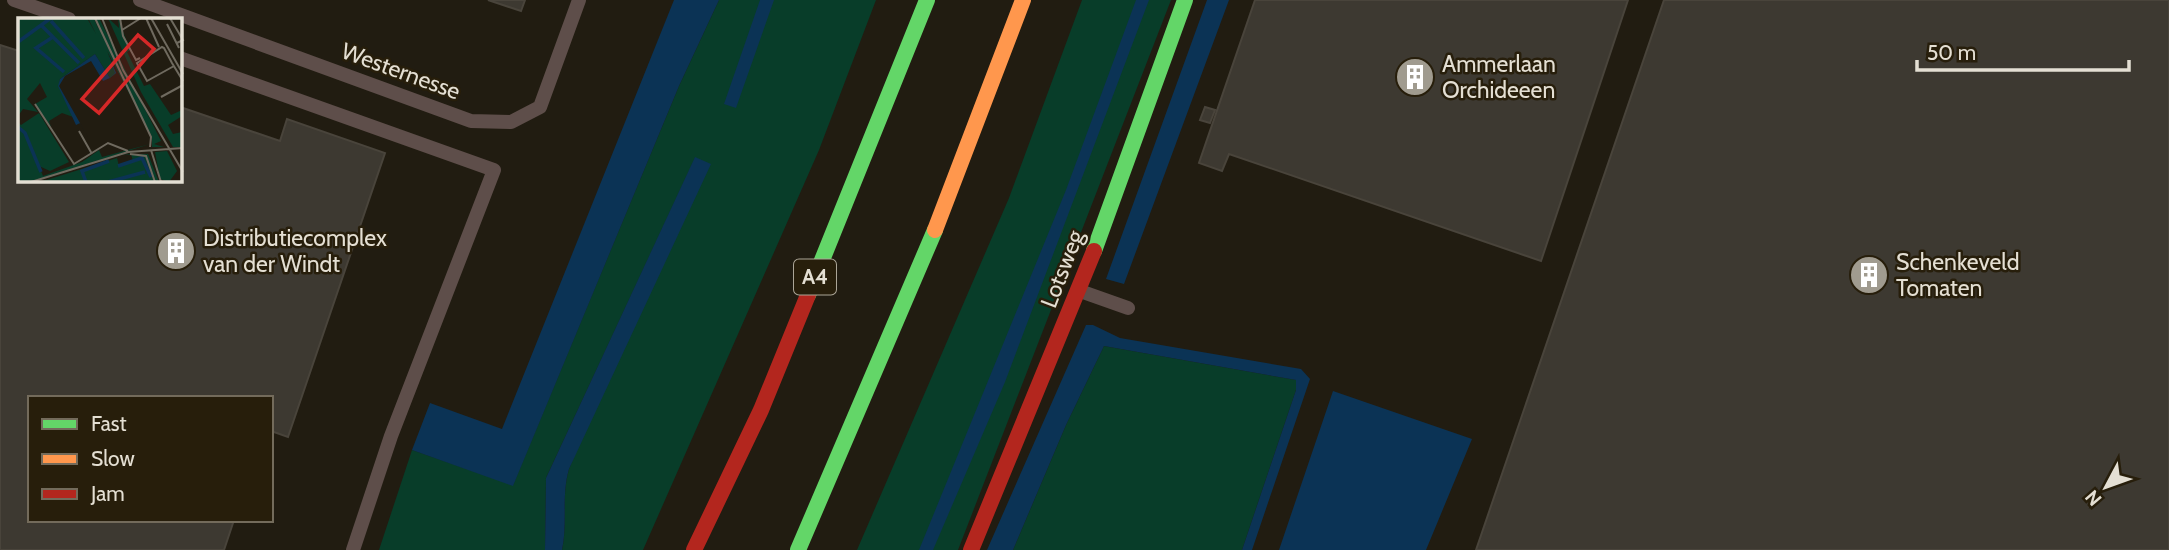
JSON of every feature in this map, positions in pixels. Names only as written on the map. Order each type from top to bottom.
[{"type":"main road","name":"A4","points":[[694,550],[761,410],[927,0]]},
{"type":"main road","points":[[799,550],[923,261],[1023,0]]},
{"type":"main road","name":"Lotsweg","points":[[971,550],[1079,291],[1185,0]]},
{"type":"lane","points":[[14,0],[66,18]]},
{"type":"lane","name":"Westernesse","points":[[140,0],[471,121],[511,122],[540,107],[579,0]]},
{"type":"lane","points":[[182,59],[494,170],[391,436],[353,550]]},
{"type":"lane","points":[[1079,291],[1128,308]]},
{"type":"green space","points":[[719,0],[876,0],[819,150],[643,550],[562,550],[567,479],[695,158],[546,478],[545,550],[379,550],[412,450],[513,485],[679,86]]},
{"type":"green space","points":[[1082,0],[1171,0],[958,550],[857,550],[1009,198]]},
{"type":"green space","points":[[1104,346],[1296,380],[1296,390],[1242,550],[1013,550],[1066,425]]},
{"type":"water","points":[[674,0],[719,0],[679,86],[513,486],[412,450],[430,403],[502,429]]},
{"type":"water","points":[[760,0],[774,0],[736,108],[724,104]]},
{"type":"water","points":[[1136,0],[1149,0],[1005,382],[933,550],[919,550],[1066,190]]},
{"type":"water","points":[[1207,0],[1229,0],[1124,284],[1106,279]]},
{"type":"water","points":[[695,157],[711,164],[569,469],[565,490],[562,550],[545,550],[546,478]]},
{"type":"water","points":[[1086,325],[1093,325],[1120,338],[1301,369],[1310,379],[1252,550],[1242,550],[1296,390],[1296,380],[1104,346],[1066,425],[1013,550],[987,550]]},
{"type":"water","points":[[1333,391],[1472,439],[1426,550],[1279,550]]},
{"type":"building","points":[[488,0],[525,0],[521,11]]},
{"type":"building","name":"Ammerlaan Orchideeen","points":[[1255,0],[1628,0],[1541,261],[1229,154],[1222,171],[1199,163]]},
{"type":"building","name":"Schenkeveld Tomaten","points":[[1664,0],[2169,0],[2169,550],[1476,550]]},
{"type":"building","name":"Distributiecomplex van der Windt","points":[[0,45],[18,51],[18,182],[182,182],[182,108],[280,141],[287,119],[385,153],[288,437],[273,432],[273,396],[28,396],[28,522],[233,522],[224,550],[0,550]]},
{"type":"building","points":[[1205,107],[1215,110],[1210,123],[1200,120]]},
{"type":"traffic: fast","points":[[808,295],[927,0]]},
{"type":"traffic: fast","points":[[1094,251],[1185,0]]},
{"type":"traffic: fast","points":[[798,550],[935,230]]},
{"type":"traffic: slow","points":[[935,230],[1023,0]]},
{"type":"traffic: jam","points":[[971,550],[1094,251]]},
{"type":"traffic: jam","points":[[694,550],[761,410],[808,295]]},
{"type":"place","name":"Ammerlaan Orchideeen","points":[[1415,77]]},
{"type":"place","name":"Distributiecomplex van der Windt","points":[[176,251]]},
{"type":"place","name":"Schenkeveld Tomaten","points":[[1869,275]]}]
